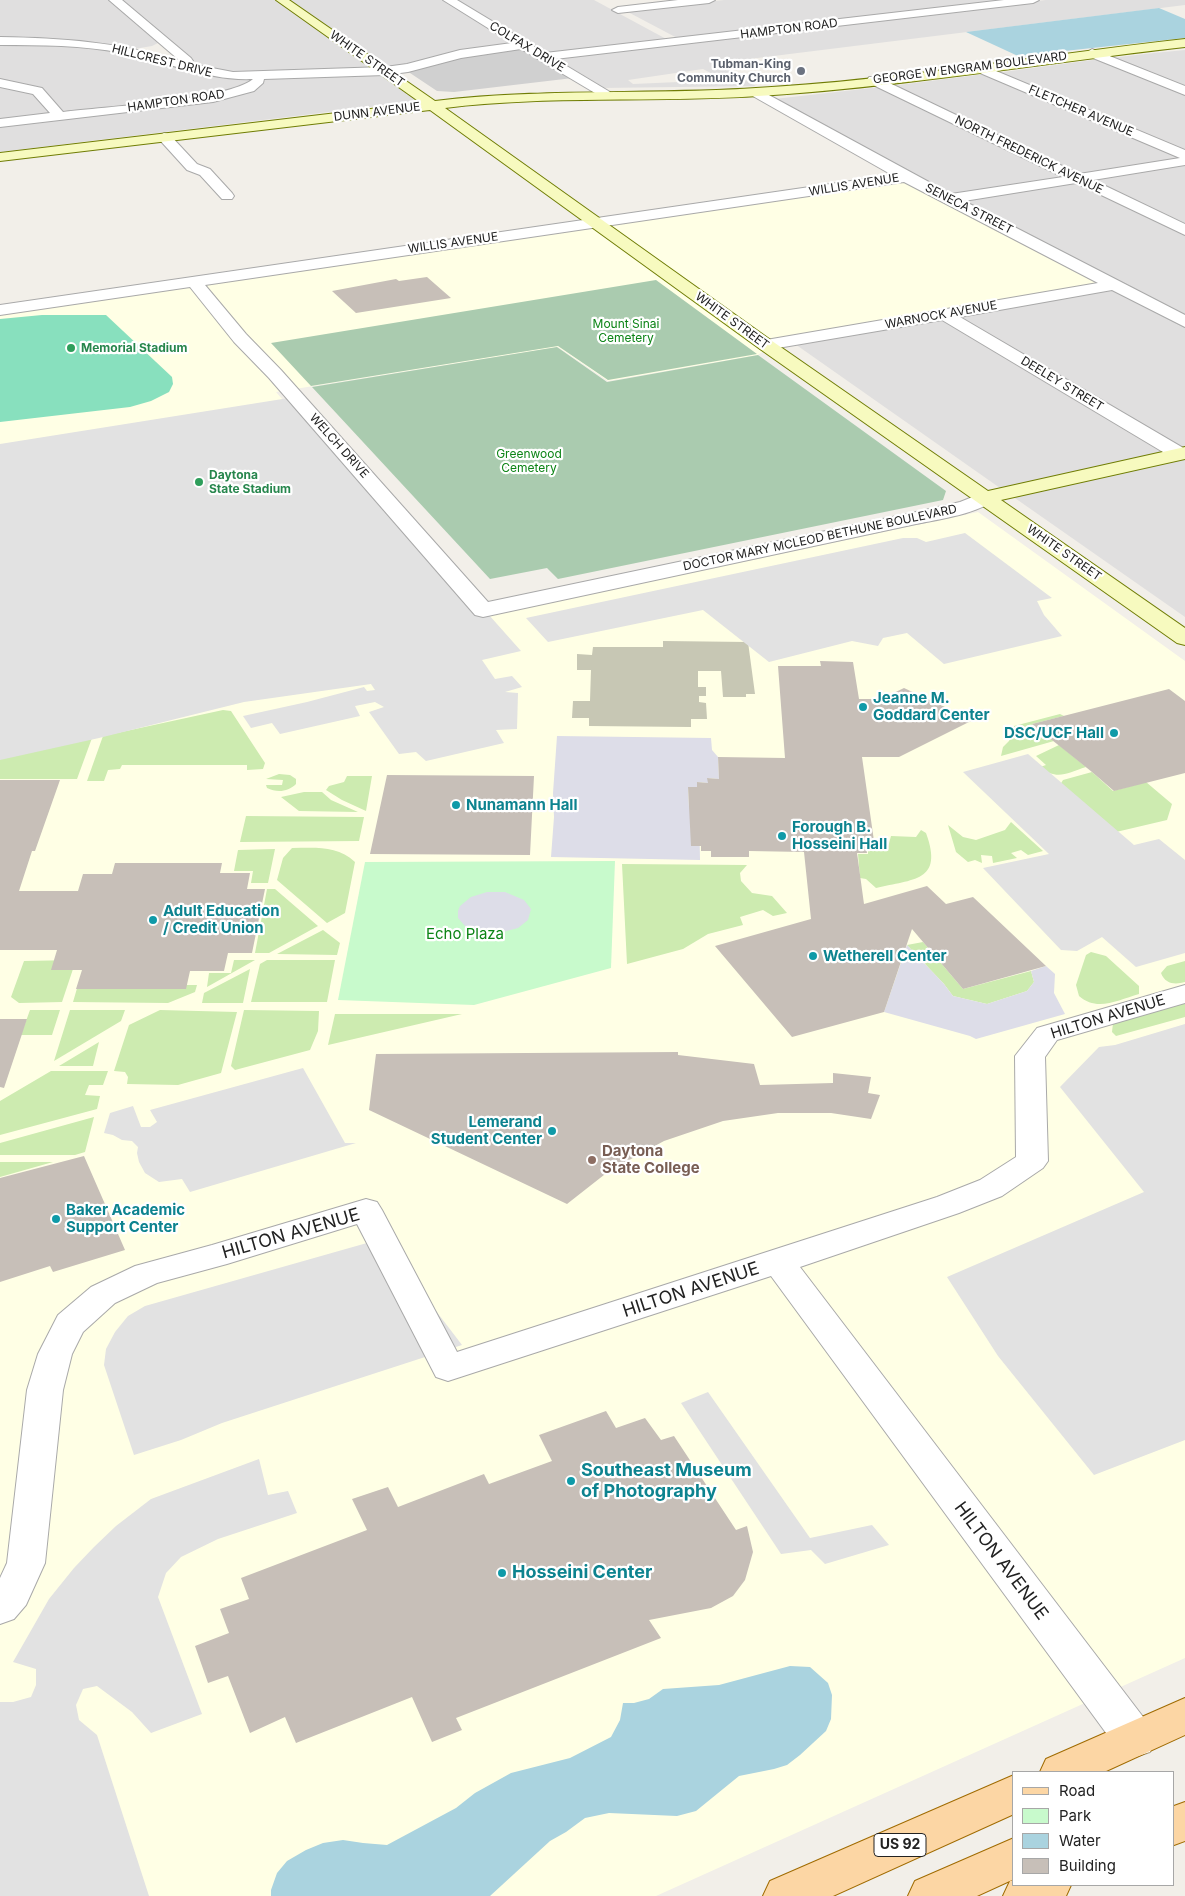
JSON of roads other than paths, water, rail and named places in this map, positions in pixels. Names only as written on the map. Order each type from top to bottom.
[{"type":"main road","points":[[1065,1771],[1124,1756],[1185,1716]]},
{"type":"main road","name":"US 92","points":[[785,1896],[1012,1795]]},
{"type":"main road","points":[[930,1896],[1012,1859]]},
{"type":"main road","points":[[1025,1896],[1047,1886]]},
{"type":"street","points":[[115,0],[194,67]]},
{"type":"street","name":"WHITE STREET","points":[[282,0],[385,71],[766,345],[1185,638]]},
{"type":"street","name":"COLFAX DRIVE","points":[[449,0],[606,95]]},
{"type":"street","points":[[618,10],[709,0]]},
{"type":"street","name":"HAMPTON ROAD","points":[[545,57],[1033,0]]},
{"type":"street","points":[[606,3],[636,19]]},
{"type":"street","points":[[661,33],[679,42]]},
{"type":"street","name":"HILLCREST DRIVE","points":[[0,41],[78,44],[133,51],[194,67],[210,74],[226,76],[264,75]]},
{"type":"street","points":[[133,51],[156,47],[165,42]]},
{"type":"street","name":"GEORGE W ENGRAM BOULEVARD","points":[[756,92],[1185,43]]},
{"type":"street","points":[[264,75],[385,71],[408,68],[460,54],[525,45]]},
{"type":"street","points":[[1092,53],[1185,91]]},
{"type":"street","name":"FLETCHER AVENUE","points":[[977,67],[1185,155]]},
{"type":"street","name":"HAMPTON ROAD","points":[[0,123],[213,98],[250,88],[264,75]]},
{"type":"street","name":"NORTH FREDERICK AVENUE","points":[[873,80],[1185,230]]},
{"type":"street","points":[[0,83],[37,91],[60,116]]},
{"type":"street","name":"DUNN AVENUE","points":[[0,157],[432,105],[526,96],[756,92]]},
{"type":"street","name":"SENECA STREET","points":[[756,92],[906,177],[1185,322]]},
{"type":"street","points":[[164,137],[192,167],[205,172],[226,196]]},
{"type":"street","points":[[950,199],[1185,161]]},
{"type":"street","name":"WILLIS AVENUE","points":[[0,310],[195,283],[906,177]]},
{"type":"street","name":"WELCH DRIVE","points":[[195,283],[240,338],[275,374],[483,610]]},
{"type":"street","name":"WARNOCK AVENUE","points":[[766,345],[1115,286]]},
{"type":"street","name":"DEELEY STREET","points":[[944,314],[1182,454]]},
{"type":"street","name":"DOCTOR MARY MCLEOD BETHUNE BOULEVARD","points":[[483,610],[916,518],[967,506],[985,498],[1182,454]]},
{"type":"street","name":"HILTON AVENUE","points":[[0,1608],[12,1594],[26,1563],[45,1390],[55,1354],[70,1324],[104,1295],[147,1274],[215,1256],[366,1210],[448,1368],[778,1262],[948,1205],[992,1188],[1032,1161],[1030,1056],[1047,1034],[1185,994]]},
{"type":"street","name":"HILTON AVENUE","points":[[778,1262],[1124,1756]]},
{"type":"water","points":[[1159,8],[1185,19],[1185,38],[1018,56],[966,32]]},
{"type":"water","points":[[790,1666],[810,1667],[828,1683],[832,1695],[831,1719],[826,1731],[787,1765],[739,1776],[696,1811],[677,1816],[609,1813],[585,1818],[550,1841],[490,1896],[271,1896],[271,1890],[277,1873],[287,1861],[306,1850],[323,1843],[343,1840],[387,1845],[456,1808],[475,1793],[511,1773],[570,1758],[611,1737],[620,1720],[623,1703],[634,1703],[649,1699],[663,1689],[719,1685]]},
{"type":"place","name":"Tubman-King Community Church","points":[[801,71]]},
{"type":"place","name":"Memorial Stadium","points":[[71,348]]},
{"type":"place","name":"Daytona State Stadium","points":[[199,482]]},
{"type":"place","name":"Jeanne M. Goddard Center","points":[[863,707]]},
{"type":"place","name":"DSC/UCF Hall","points":[[1114,733]]},
{"type":"place","name":"Nunamann Hall","points":[[456,805]]},
{"type":"place","name":"Forough B. Hosseini Hall","points":[[782,836]]},
{"type":"place","name":"Adult Education / Credit Union","points":[[153,920]]},
{"type":"place","name":"Wetherell Center","points":[[813,956]]},
{"type":"place","name":"Lemerand Student Center","points":[[552,1131]]},
{"type":"place","name":"Daytona State College","points":[[592,1160]]},
{"type":"place","name":"Baker Academic Support Center","points":[[56,1219]]},
{"type":"place","name":"Southeast Museum of Photography","points":[[571,1481]]},
{"type":"place","name":"Hosseini Center","points":[[502,1573]]},
{"type":"park label","name":"Mount Sinai Cemetery","points":[[626,331]]},
{"type":"park label","name":"Greenwood Cemetery","points":[[529,461]]},
{"type":"park label","name":"Echo Plaza","points":[[465,934]]}]
